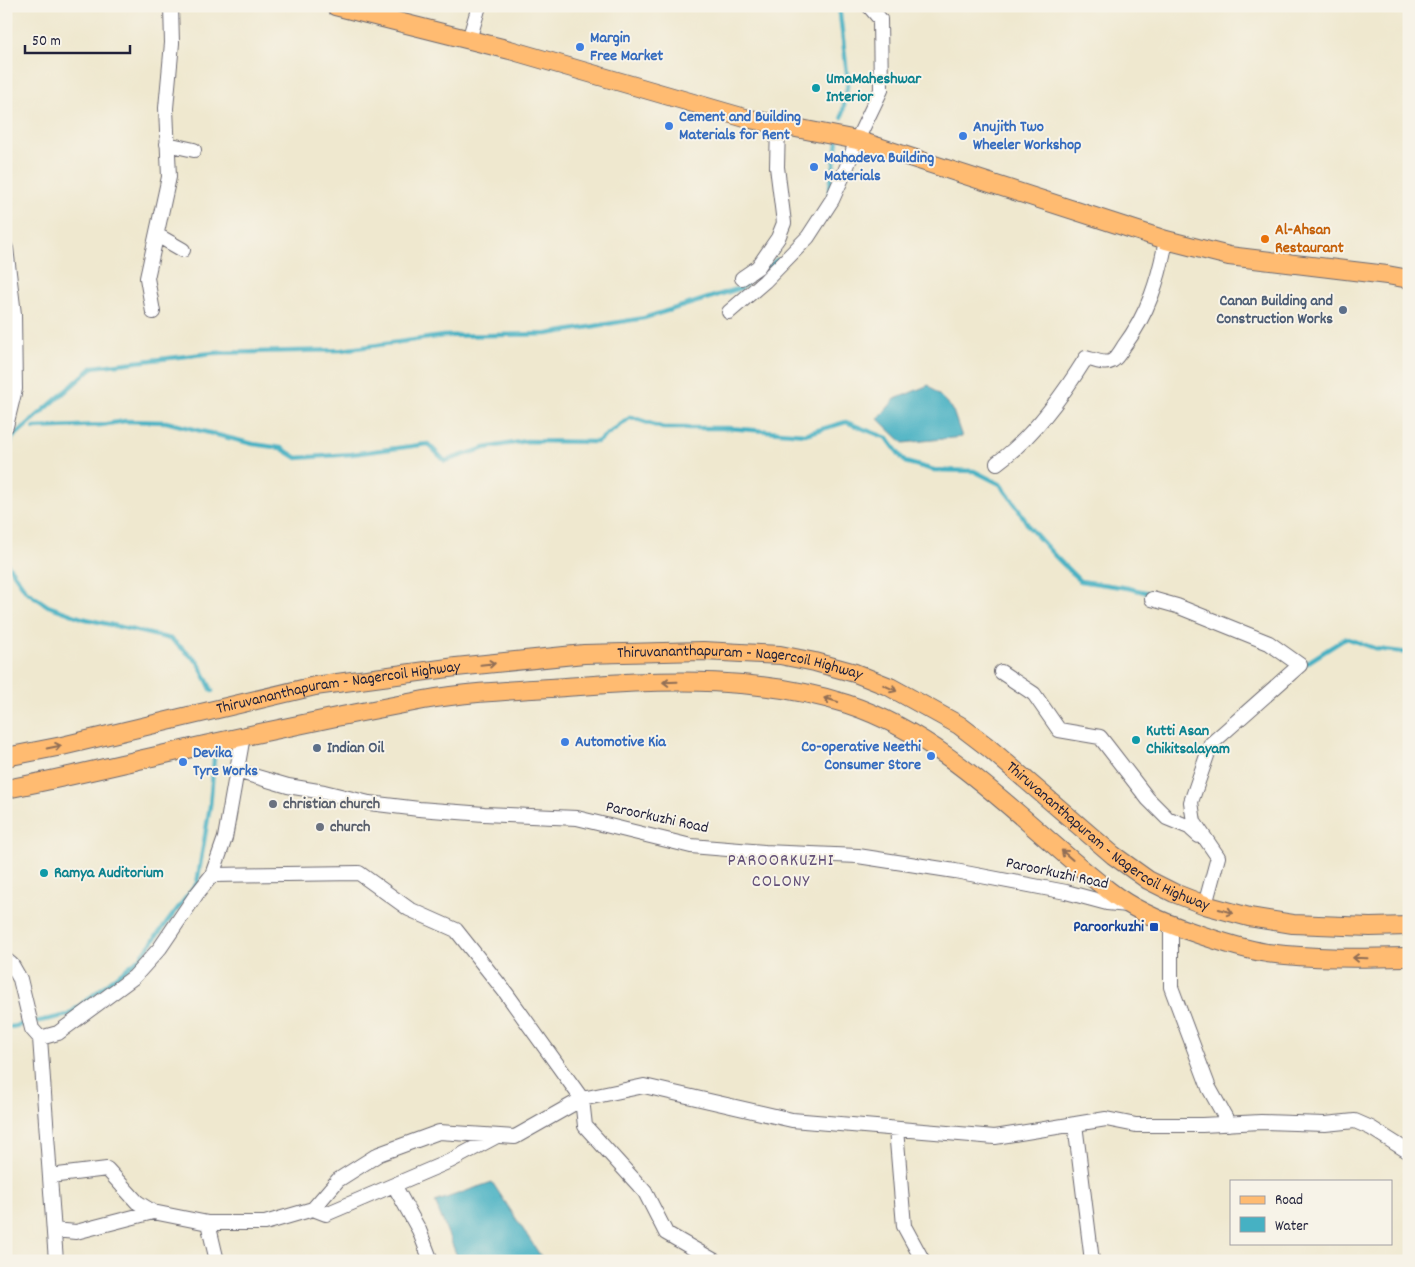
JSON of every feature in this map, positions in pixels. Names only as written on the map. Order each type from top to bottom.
[{"type":"main road","points":[[335,6],[510,50],[745,118],[857,140],[1166,240],[1229,256],[1409,279]]},
{"type":"main road","name":"Thiruvananthapuram - Nagercoil Highway","points":[[6,757],[62,746],[315,686],[456,667],[584,654],[703,651],[780,655],[854,673],[890,688],[959,725],[989,748],[1113,855],[1148,880],[1174,893],[1249,917],[1293,924],[1370,927],[1409,926]]},
{"type":"main road","name":"Thiruvananthapuram - Nagercoil Highway","points":[[6,789],[243,736],[426,700],[470,694],[613,683],[699,681],[786,689],[812,694],[858,708],[879,717],[939,751],[998,796],[1109,892],[1130,906],[1171,925],[1234,946],[1266,953],[1368,958],[1409,956]]},
{"type":"street","points":[[153,312],[146,278],[169,177],[166,108],[172,43],[171,6]]},
{"type":"street","points":[[469,40],[479,6]]},
{"type":"street","points":[[729,312],[765,281],[808,237],[832,200],[857,140],[881,90],[880,19],[869,6]]},
{"type":"street","points":[[742,278],[758,266],[778,238],[784,223],[777,167],[778,124]]},
{"type":"street","points":[[167,144],[194,150]]},
{"type":"street","points":[[157,235],[184,250]]},
{"type":"street","points":[[997,463],[1013,452],[1029,434],[1074,377],[1086,358],[1104,363],[1112,361],[1120,353],[1132,336],[1156,286],[1166,240]]},
{"type":"street","points":[[6,248],[15,389],[6,426]]},
{"type":"street","points":[[1152,599],[1177,606],[1269,643],[1300,665],[1211,744],[1192,802],[1194,822],[1218,857],[1206,904]]},
{"type":"street","points":[[1002,672],[1034,694],[1059,730],[1100,737],[1148,799],[1167,818],[1189,827],[1218,857]]},
{"type":"street","points":[[36,1034],[58,1033],[134,977],[160,948],[212,875],[225,838],[243,736]]},
{"type":"street","name":"Paroorkuzhi Road","points":[[237,772],[288,786],[370,803],[484,814],[577,818],[691,846],[764,852],[858,856],[955,871],[1066,892],[1107,903],[1130,906]]},
{"type":"street","points":[[212,875],[359,873],[409,909],[456,930],[506,993],[582,1099],[585,1126],[645,1192],[666,1233],[715,1261]]},
{"type":"street","points":[[1171,925],[1171,987],[1209,1088],[1229,1124]]},
{"type":"street","points":[[6,960],[12,965],[20,979],[28,1014],[36,1034],[56,1261]]},
{"type":"street","points":[[50,1176],[107,1169],[137,1202],[153,1212],[208,1224],[265,1223],[313,1209],[338,1180],[379,1154],[439,1132],[515,1137],[582,1099],[644,1086],[792,1120],[995,1137],[1106,1119],[1136,1125],[1261,1122],[1325,1124],[1355,1121],[1371,1128],[1409,1152]]},
{"type":"street","points":[[1075,1124],[1092,1261]]},
{"type":"street","points":[[896,1129],[904,1226],[923,1261]]},
{"type":"street","points":[[313,1209],[326,1214],[450,1161],[498,1136]]},
{"type":"street","points":[[394,1185],[419,1230],[431,1261]]},
{"type":"street","points":[[54,1230],[76,1232],[153,1212]]},
{"type":"street","points":[[208,1224],[217,1261]]},
{"type":"water","points":[[929,385],[952,408],[962,437],[903,443],[878,419],[895,399]]},
{"type":"water","points":[[492,1182],[544,1261],[459,1261],[435,1202]]},
{"type":"waterway","points":[[839,6],[848,82],[842,117]]},
{"type":"waterway","points":[[829,192],[838,142]]},
{"type":"waterway","points":[[761,272],[777,260]]},
{"type":"waterway","points":[[6,462],[12,438],[93,367],[212,353],[342,350],[443,336],[547,334],[644,318],[741,288],[749,281]]},
{"type":"waterway","points":[[34,428],[101,425],[125,421],[166,422],[253,444],[281,448],[297,458],[352,454],[428,444],[445,461],[485,448],[526,441],[597,442],[631,417],[663,428],[728,428],[805,434],[846,422],[887,438],[905,462],[934,470],[974,471],[1000,484],[1018,508],[1029,527],[1080,581],[1128,588],[1153,594]]},
{"type":"waterway","points":[[6,562],[26,591],[48,606],[82,618],[171,639],[198,662],[212,691]]},
{"type":"waterway","points":[[1302,662],[1305,664],[1346,638],[1377,649],[1409,653]]},
{"type":"waterway","points":[[6,1028],[68,1015],[140,958],[197,883],[210,806],[214,759]]},
{"type":"place","name":"Margin Free Market","points":[[580,47]]},
{"type":"place","name":"UmaMaheshwar Interior","points":[[816,88]]},
{"type":"place","name":"Cement and Building Materials for Rent","points":[[669,126]]},
{"type":"place","name":"Anujith Two Wheeler Workshop","points":[[963,136]]},
{"type":"place","name":"Mahadeva Building Materials","points":[[814,167]]},
{"type":"place","name":"Al-Ahsan Restaurant","points":[[1265,239]]},
{"type":"place","name":"Canan Building and Construction Works","points":[[1343,310]]},
{"type":"place","name":"Kutti Asan Chikitsalayam","points":[[1136,740]]},
{"type":"place","name":"Automotive Kia","points":[[565,742]]},
{"type":"place","name":"Indian Oil","points":[[317,748]]},
{"type":"place","name":"Co-operative Neethi Consumer Store","points":[[931,756]]},
{"type":"place","name":"Devika Tyre Works","points":[[183,762]]},
{"type":"place","name":"christian church","points":[[273,804]]},
{"type":"place","name":"church","points":[[320,827]]},
{"type":"place","name":"Ramya Auditorium","points":[[44,873]]},
{"type":"place","name":"Paroorkuzhi","points":[[1154,927]]},
{"type":"district","name":"PAROORKUZHI COLONY","points":[[781,871]]}]
